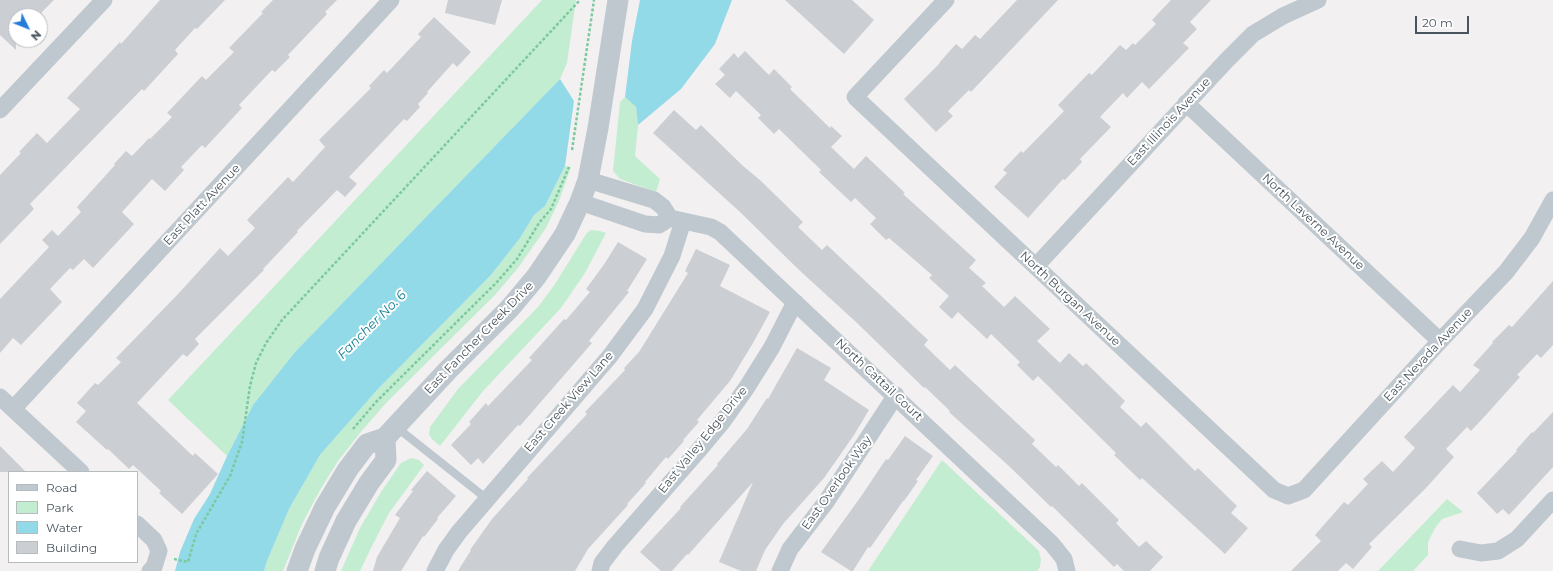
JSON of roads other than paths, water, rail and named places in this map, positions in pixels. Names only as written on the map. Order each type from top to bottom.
[{"type":"street","points":[[0,110],[104,0]]},
{"type":"street","name":"East Platt Avenue","points":[[13,409],[391,0]]},
{"type":"street","name":"East Fancher Creek Drive","points":[[390,432],[447,371],[510,308],[536,277],[565,234],[580,202],[588,180],[598,128],[618,0]]},
{"type":"street","name":"North Burgan Avenue","points":[[946,0],[855,97],[1274,490],[1288,496]]},
{"type":"street","name":"East Illinois Avenue","points":[[1036,266],[1186,103],[1253,34],[1283,16],[1318,0]]},
{"type":"street","name":"North Laverne Avenue","points":[[1186,103],[1440,341]]},
{"type":"street","points":[[580,202],[645,224],[659,225],[676,219],[664,207],[654,200],[588,180]]},
{"type":"street","name":"East Nevada Avenue","points":[[1288,496],[1304,490],[1440,341],[1506,272],[1532,238],[1553,200]]},
{"type":"street","name":"North Cattail Court","points":[[676,219],[711,227],[720,232],[1052,544],[1064,559],[1067,571]]},
{"type":"street","name":"East Creek View Lane","points":[[435,571],[446,550],[459,532],[610,356],[645,309],[672,256],[676,219]]},
{"type":"street","name":"East Valley Edge Drive","points":[[600,571],[602,563],[615,546],[699,450],[743,393],[772,347],[795,302]]},
{"type":"street","name":"East Overlook Way","points":[[780,571],[790,549],[826,502],[896,396]]},
{"type":"street","points":[[0,397],[80,471]]},
{"type":"street","points":[[297,571],[305,549],[325,507],[348,469],[367,444],[390,432]]},
{"type":"street","points":[[325,571],[329,558],[346,521],[369,483],[386,460],[390,432]]},
{"type":"street","points":[[1460,549],[1481,553],[1498,551],[1517,539],[1553,500]]},
{"type":"street","points":[[138,525],[154,540],[166,555],[150,571]]},
{"type":"lane","points":[[390,432],[487,499]]},
{"type":"water","points":[[640,0],[732,0],[715,44],[681,89],[638,125],[636,107],[625,97],[632,41]]},
{"type":"water","name":"Fancher No. 6","points":[[560,79],[574,101],[565,166],[545,206],[534,215],[520,238],[491,275],[377,390],[320,455],[289,509],[264,571],[175,571],[180,552],[194,519],[210,494],[227,456],[253,405],[295,352]]}]
